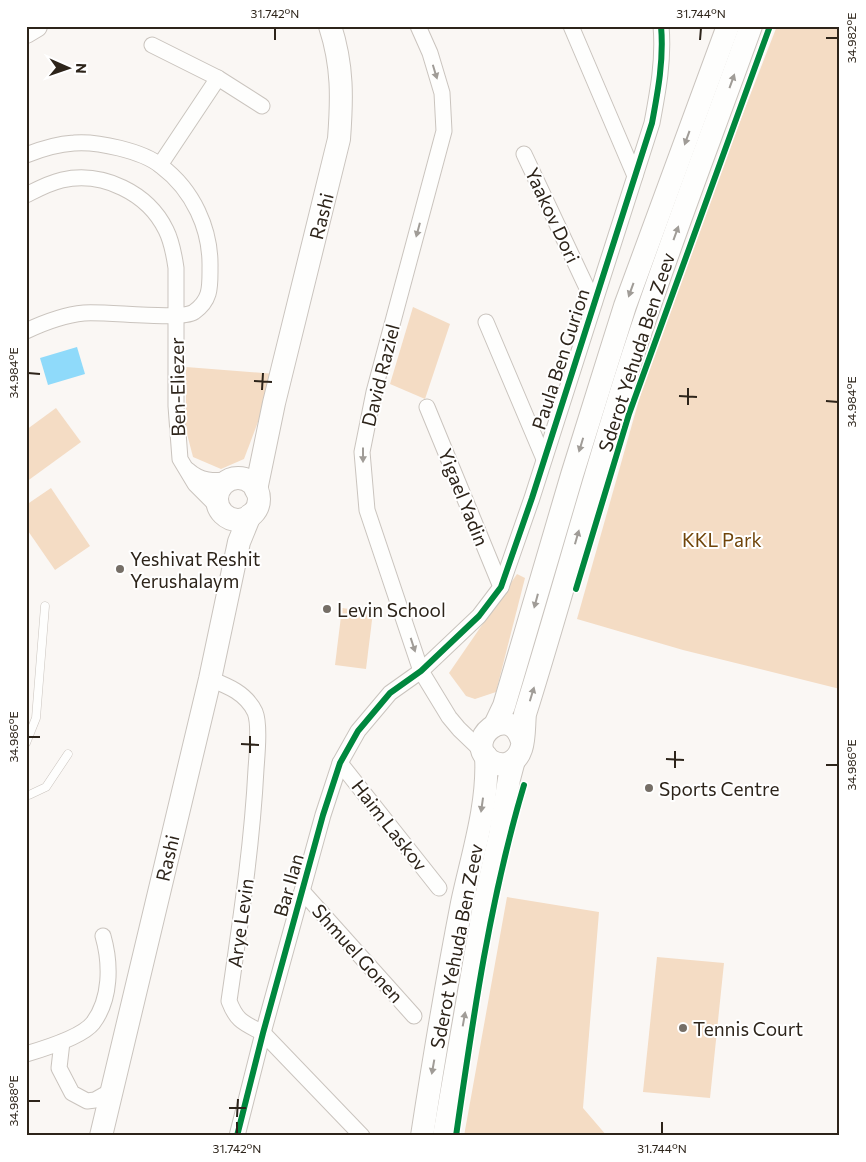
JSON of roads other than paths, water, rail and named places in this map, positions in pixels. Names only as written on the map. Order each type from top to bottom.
[{"type":"main road","points":[[26,32],[36,26]]},
{"type":"main road","name":"Rashi","points":[[256,490],[274,403],[339,139],[342,79],[337,48],[330,26]]},
{"type":"main road","name":"Sderot Yehuda Ben Zeev","points":[[493,726],[504,706],[572,475],[614,342],[728,26]]},
{"type":"main road","name":"Sderot Yehuda Ben Zeev","points":[[444,1136],[484,906],[500,835],[509,779],[518,751],[525,714],[593,482],[646,313],[751,26]]},
{"type":"main road","name":"Rashi","points":[[233,479],[250,458],[274,403]]},
{"type":"main road","points":[[233,479],[248,481],[256,490],[258,501],[250,515],[237,519],[222,511],[217,495],[220,488],[233,479]]},
{"type":"main road","name":"Rashi","points":[[222,511],[229,535],[230,580]]},
{"type":"main road","name":"Rashi","points":[[101,1136],[210,679],[239,542],[250,515]]},
{"type":"main road","points":[[501,724],[512,726],[517,730],[518,751],[502,764],[496,764],[485,755],[482,747],[484,735],[493,726],[501,724]]},
{"type":"main road","name":"Sderot Yehuda Ben Zeev","points":[[422,1136],[462,901],[479,830],[487,770],[485,755]]},
{"type":"street","name":"David Raziel","points":[[418,26],[430,53],[442,93],[444,131],[374,392],[362,452],[368,510],[421,671],[449,717],[485,755]]},
{"type":"street","points":[[571,26],[635,176]]},
{"type":"street","name":"Paula Ben Gurion","points":[[421,671],[479,616],[501,587],[652,124],[660,77],[661,26]]},
{"type":"street","points":[[152,45],[218,78],[262,106]]},
{"type":"street","points":[[160,165],[218,78]]},
{"type":"street","name":"Ben-Eliezer","points":[[26,155],[40,149],[74,143],[106,146],[133,152],[160,165],[190,196],[203,221],[210,263],[210,286],[205,302],[192,313],[175,315]]},
{"type":"street","name":"Yaakov Dori","points":[[524,154],[594,303]]},
{"type":"street","name":"Ben-Eliezer","points":[[26,195],[62,180],[99,179],[120,186],[143,200],[166,228],[176,268],[176,406],[180,459],[185,468],[193,475],[205,480],[233,479]]},
{"type":"street","points":[[26,331],[51,320],[84,313],[175,315]]},
{"type":"street","points":[[486,322],[544,459]]},
{"type":"street","name":"Yigael Yadin","points":[[428,407],[501,587]]},
{"type":"street","name":"Ben-Eliezer","points":[[180,459],[195,484],[222,511]]},
{"type":"street","name":"Bar Ilan","points":[[237,1136],[302,891],[340,763],[358,731],[390,693],[421,671]]},
{"type":"street","name":"Arye Levin","points":[[210,679],[231,688],[245,697],[255,713],[257,741],[250,841],[230,1001],[235,1015],[245,1024],[263,1033],[362,1136]]},
{"type":"street","points":[[449,717],[469,728],[476,729],[493,726]]},
{"type":"street","name":"Haim Laskov","points":[[340,763],[439,888]]},
{"type":"street","name":"Shmuel Gonen","points":[[302,891],[414,1016]]},
{"type":"street","points":[[26,1054],[62,1042],[92,1024],[103,1001],[109,970],[108,951],[103,936]]},
{"type":"street","points":[[62,1042],[59,1068],[72,1093],[87,1101],[95,1100],[111,1091]]},
{"type":"lane","points":[[26,743],[36,718],[45,606]]},
{"type":"lane","points":[[26,794],[29,795],[46,787],[68,754]]},
{"type":"water","points":[[77,347],[85,374],[48,385],[40,358]]},
{"type":"place","name":"Yeshivat Reshit Yerushalaym","points":[[120,569]]},
{"type":"place","name":"Levin School","points":[[327,609]]},
{"type":"place","name":"Sports Centre","points":[[649,788]]},
{"type":"place","name":"Tennis Court","points":[[683,1028]]},
{"type":"park label","name":"KKL Park","points":[[722,539]]}]
